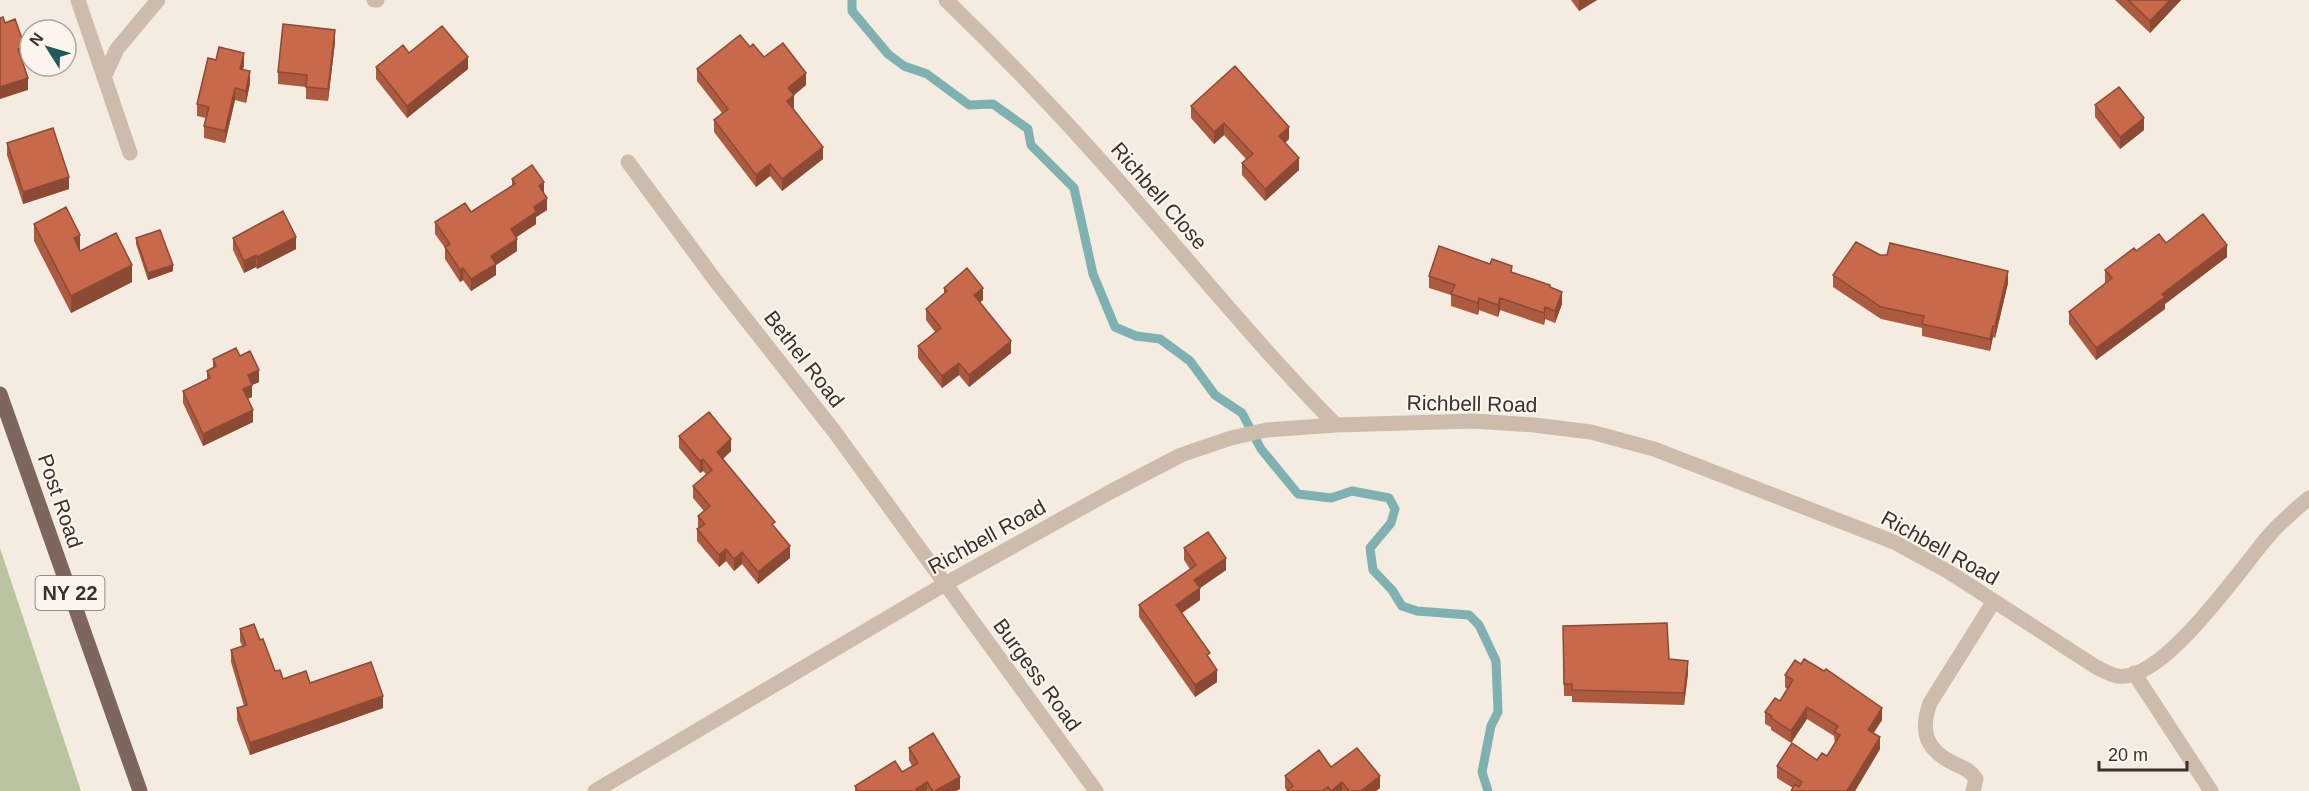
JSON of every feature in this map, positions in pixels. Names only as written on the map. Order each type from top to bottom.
[{"type":"main road","name":"Post Road","points":[[0,394],[140,791]]},
{"type":"street","points":[[78,0],[130,153]]},
{"type":"street","points":[[104,77],[117,49],[158,0]]},
{"type":"street","name":"Richbell Close","points":[[946,0],[1000,52],[1108,169],[1296,384],[1336,425]]},
{"type":"street","name":"Bethel Road","points":[[628,162],[715,280],[834,431],[945,584]]},
{"type":"street","name":"Richbell Road","points":[[594,791],[945,584],[1112,491],[1181,455],[1231,438],[1266,430],[1336,425],[1473,421],[1591,432],[1654,449],[1894,542],[1949,572],[2096,667],[2118,676],[2134,673]]},
{"type":"street","points":[[2211,791],[2134,673],[2170,652],[2211,609],[2272,533],[2309,498]]},
{"type":"street","name":"Burgess Road","points":[[945,584],[1096,791]]},
{"type":"street","points":[[1973,791],[1976,779],[1970,771],[1937,754],[1929,744],[1924,718],[1930,703],[1994,602]]},
{"type":"green space","points":[[0,548],[81,791],[0,791]]},
{"type":"building","points":[[2128,0],[2170,0],[2150,21]]},
{"type":"building","points":[[3,17],[5,23],[15,19],[18,27],[18,78],[28,78],[0,87],[0,18]]},
{"type":"building","points":[[283,24],[335,30],[328,89],[306,87],[307,75],[278,72]]},
{"type":"building","points":[[442,26],[468,57],[407,106],[376,67],[403,45],[409,53]]},
{"type":"building","points":[[740,35],[750,47],[753,44],[764,57],[783,43],[806,73],[788,88],[794,95],[787,101],[823,147],[782,179],[770,164],[756,175],[714,120],[728,109],[697,69]]},
{"type":"building","points":[[219,47],[244,53],[240,69],[250,71],[246,91],[235,88],[225,131],[204,126],[209,107],[197,104],[208,58],[216,60]]},
{"type":"building","points":[[1235,66],[1289,127],[1279,136],[1299,158],[1265,189],[1242,163],[1253,154],[1224,123],[1214,132],[1191,106]]},
{"type":"building","points":[[2119,87],[2144,118],[2120,137],[2095,105]]},
{"type":"building","points":[[53,128],[69,177],[23,192],[7,143]]},
{"type":"building","points":[[532,165],[544,182],[539,186],[547,198],[534,207],[536,212],[511,229],[517,239],[491,256],[496,264],[471,279],[463,268],[460,270],[445,247],[450,244],[435,222],[465,203],[471,212],[515,184],[512,179]]},
{"type":"building","points":[[66,207],[80,235],[74,238],[80,251],[116,233],[132,265],[71,296],[34,224]]},
{"type":"building","points":[[283,211],[296,237],[257,257],[256,255],[244,261],[233,238]]},
{"type":"building","points":[[2203,214],[2227,245],[2162,294],[2165,297],[2096,348],[2069,312],[2112,278],[2105,270],[2134,248],[2136,251],[2159,234],[2166,243]]},
{"type":"building","points":[[160,230],[173,265],[148,273],[136,238]]},
{"type":"building","points":[[1856,242],[1880,255],[1887,255],[1890,243],[2008,271],[1990,339],[1922,324],[1924,316],[1881,307],[1833,275]]},
{"type":"building","points":[[1439,246],[1490,264],[1492,259],[1512,266],[1511,272],[1550,285],[1562,292],[1555,311],[1545,307],[1544,313],[1500,298],[1498,305],[1479,298],[1478,303],[1451,294],[1455,285],[1429,276]]},
{"type":"building","points":[[967,268],[983,288],[974,295],[1011,341],[969,375],[959,363],[942,376],[918,346],[941,328],[926,309],[947,291],[944,288]]},
{"type":"building","points":[[236,348],[240,356],[250,351],[259,370],[248,375],[252,385],[243,389],[253,410],[203,434],[183,391],[210,378],[207,371],[216,366],[213,359]]},
{"type":"building","points":[[709,412],[731,439],[717,452],[775,522],[772,524],[790,546],[758,572],[742,552],[734,559],[726,549],[719,555],[697,529],[705,524],[698,516],[710,506],[693,486],[712,470],[703,459],[700,461],[679,436]]},
{"type":"building","points":[[1208,532],[1226,558],[1194,580],[1200,588],[1176,605],[1210,653],[1207,655],[1217,670],[1195,685],[1139,605],[1196,565],[1184,548]]},
{"type":"building","points":[[1667,623],[1669,659],[1688,661],[1684,693],[1572,690],[1572,684],[1564,684],[1563,626]]},
{"type":"building","points":[[254,624],[260,640],[263,639],[275,671],[280,670],[283,679],[306,671],[310,683],[371,662],[383,696],[250,743],[237,708],[247,705],[231,650],[246,645],[240,629]]},
{"type":"building","points":[[1804,659],[1824,671],[1826,669],[1882,708],[1868,730],[1880,737],[1847,791],[1791,791],[1795,784],[1799,787],[1802,782],[1777,766],[1792,743],[1817,760],[1822,753],[1827,756],[1840,735],[1834,732],[1838,726],[1807,707],[1791,731],[1765,712],[1775,698],[1780,701],[1793,680],[1785,675],[1795,660],[1801,664]]},
{"type":"building","points":[[933,733],[960,777],[935,791],[927,782],[916,789],[917,791],[858,791],[855,786],[895,761],[902,772],[918,763],[909,748]]},
{"type":"building","points":[[1357,748],[1380,776],[1361,791],[1349,791],[1342,782],[1331,791],[1328,787],[1322,791],[1287,791],[1293,786],[1285,776],[1319,750],[1331,767]]},
{"type":"waterway","points":[[852,0],[852,11],[888,54],[904,66],[927,74],[969,105],[993,104],[1028,129],[1031,145],[1074,188],[1093,274],[1115,327],[1136,336],[1160,339],[1190,361],[1215,395],[1242,413],[1261,449],[1298,494],[1331,498],[1352,491],[1389,498],[1395,509],[1391,523],[1370,548],[1373,570],[1392,590],[1402,606],[1417,611],[1469,615],[1479,625],[1496,661],[1498,712],[1491,726],[1482,772],[1488,791]]}]
